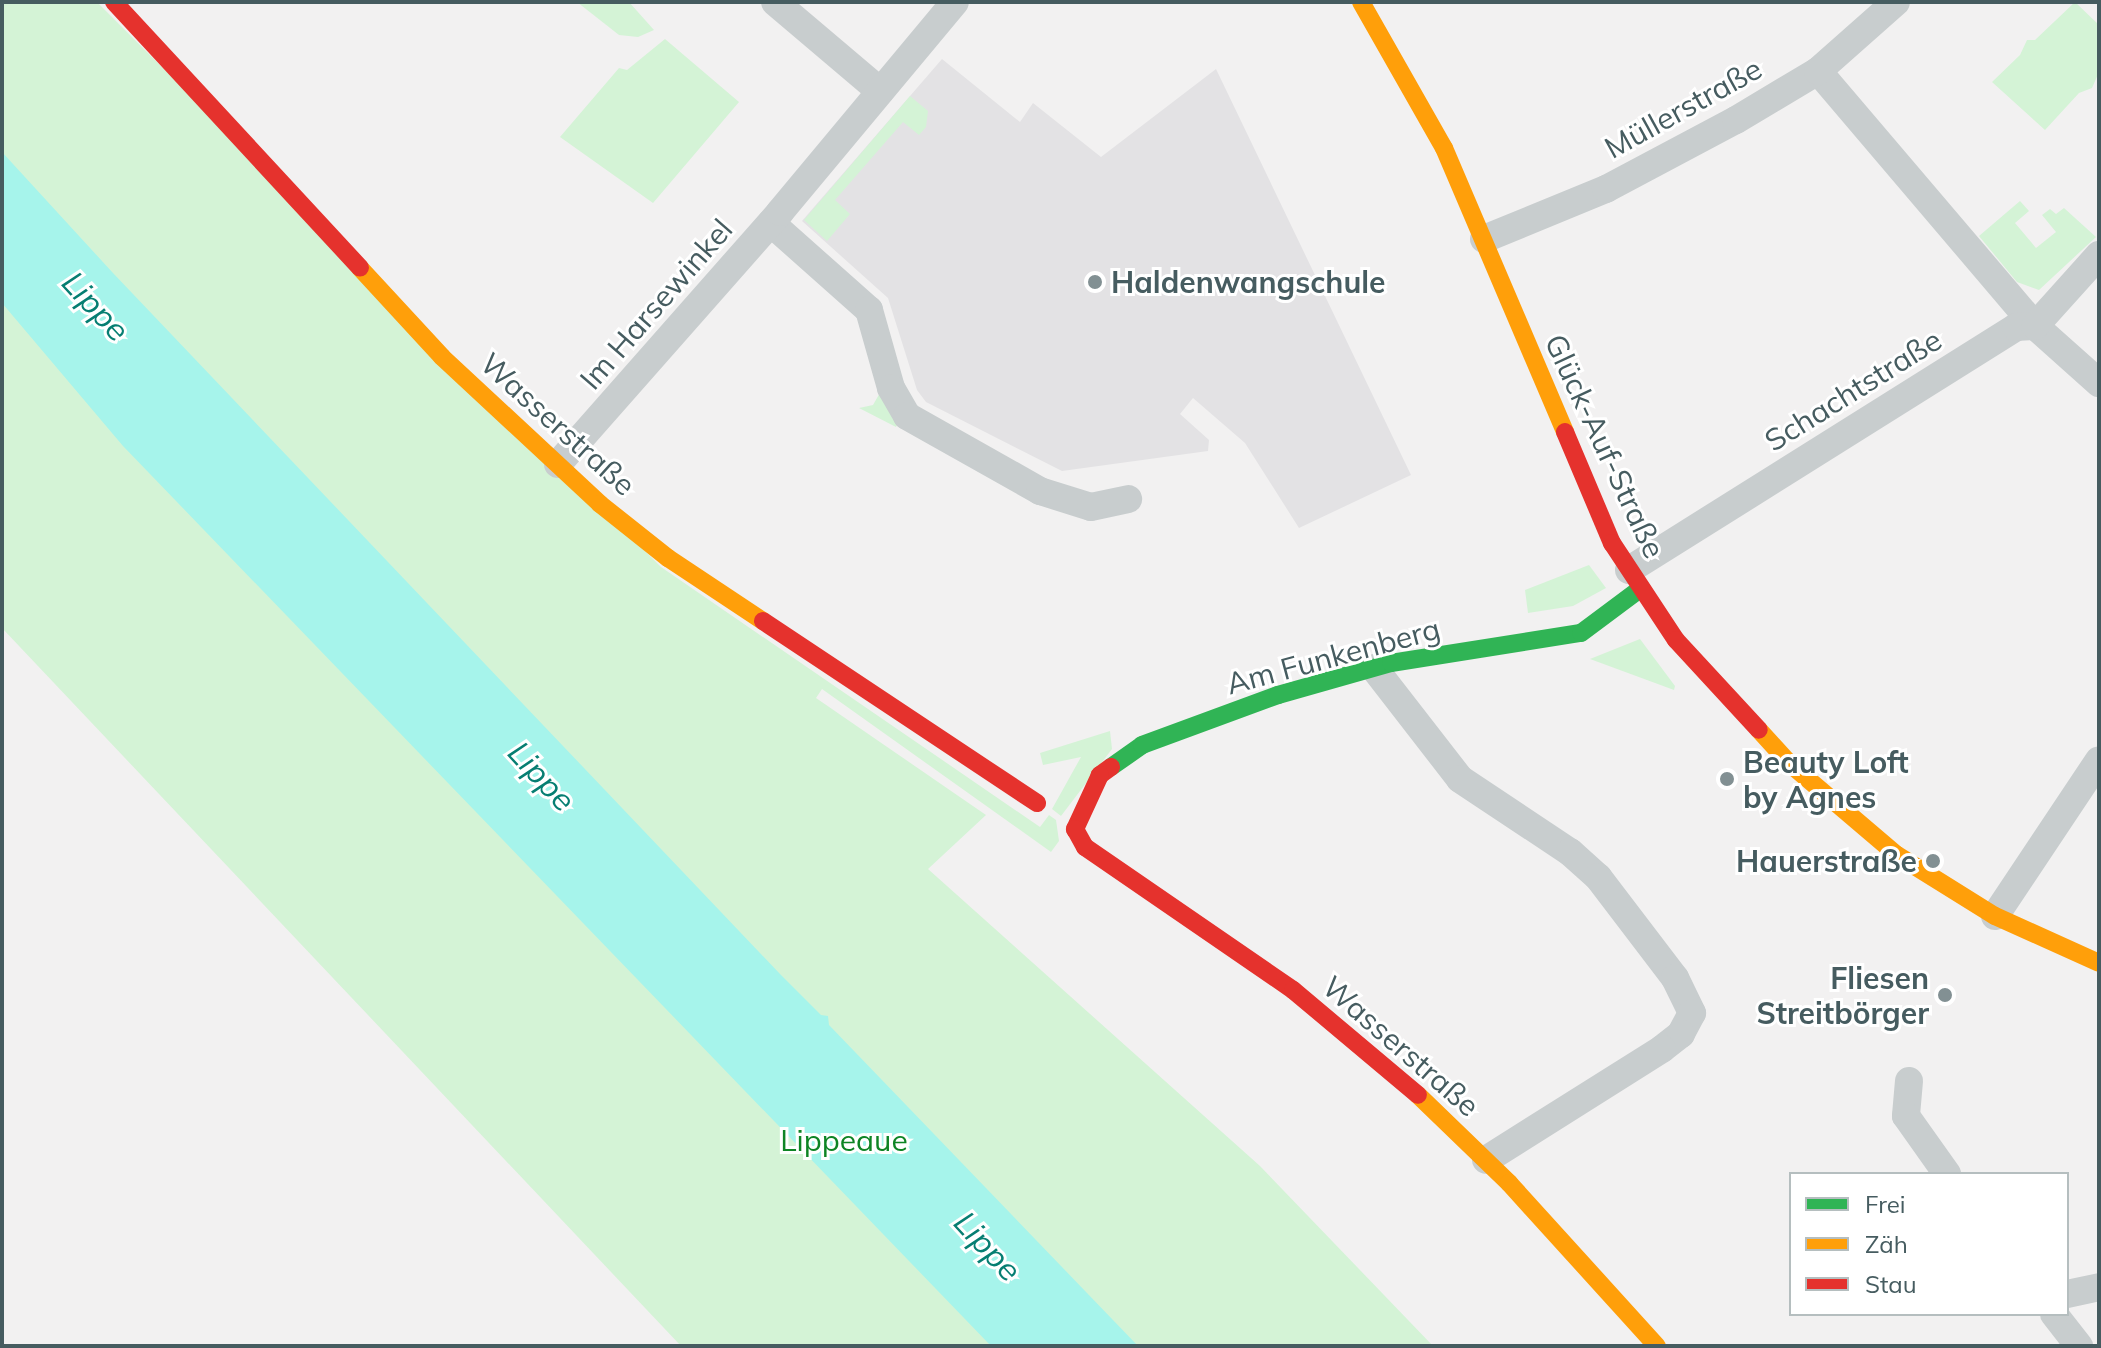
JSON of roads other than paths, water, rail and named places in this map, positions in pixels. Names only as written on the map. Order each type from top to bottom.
[{"type":"street","name":"Wasserstraße","points":[[114,2],[442,357],[558,464],[668,558],[1037,803]]},
{"type":"street","points":[[775,2],[880,91]]},
{"type":"street","name":"Im Harsewinkel","points":[[558,464],[771,223],[955,2]]},
{"type":"street","name":"Glück-Auf-Straße","points":[[1361,2],[1444,148],[1612,543],[1634,580],[1730,704],[1790,764],[1897,855],[1995,916],[2099,963]]},
{"type":"street","name":"Müllerstraße","points":[[1484,239],[1606,189],[1818,71],[1896,2]]},
{"type":"street","points":[[1818,71],[2035,326],[2099,383]]},
{"type":"street","name":"Im Harsewinkel","points":[[771,223],[869,310],[891,388],[907,416],[1040,491],[1091,507],[1128,499]]},
{"type":"street","name":"Schachtstraße","points":[[1634,580],[2016,327],[2035,326],[2099,255]]},
{"type":"street","name":"Am Funkenberg","points":[[1075,829],[1100,775],[1142,745],[1278,695],[1374,668],[1581,633],[1634,580]]},
{"type":"street","points":[[1374,668],[1460,779],[1570,852],[1598,877],[1675,978],[1692,1013],[1681,1034],[1662,1049],[1486,1160]]},
{"type":"street","points":[[1995,916],[2099,760]]},
{"type":"street","name":"Wasserstraße","points":[[1075,829],[1085,847],[1328,1015],[1486,1160],[1657,1346]]},
{"type":"street","points":[[1909,1081],[1906,1116],[1946,1172]]},
{"type":"street","points":[[2069,1294],[2099,1287]]},
{"type":"street","points":[[2056,1316],[2079,1346]]},
{"type":"water","name":"Lippe","points":[[2,152],[113,273],[780,974],[821,1015],[828,1016],[829,1025],[1138,1346],[991,1346],[123,446],[2,303]]},
{"type":"place","name":"Haldenwangschule","points":[[1095,282]]},
{"type":"place","name":"Beauty Loft by Agnes","points":[[1727,779]]},
{"type":"place","name":"Hauerstraße","points":[[1933,861]]},
{"type":"place","name":"Fliesen Streitbörger","points":[[1945,995]]},
{"type":"park label","name":"Lippeaue","points":[[844,1140]]}]
